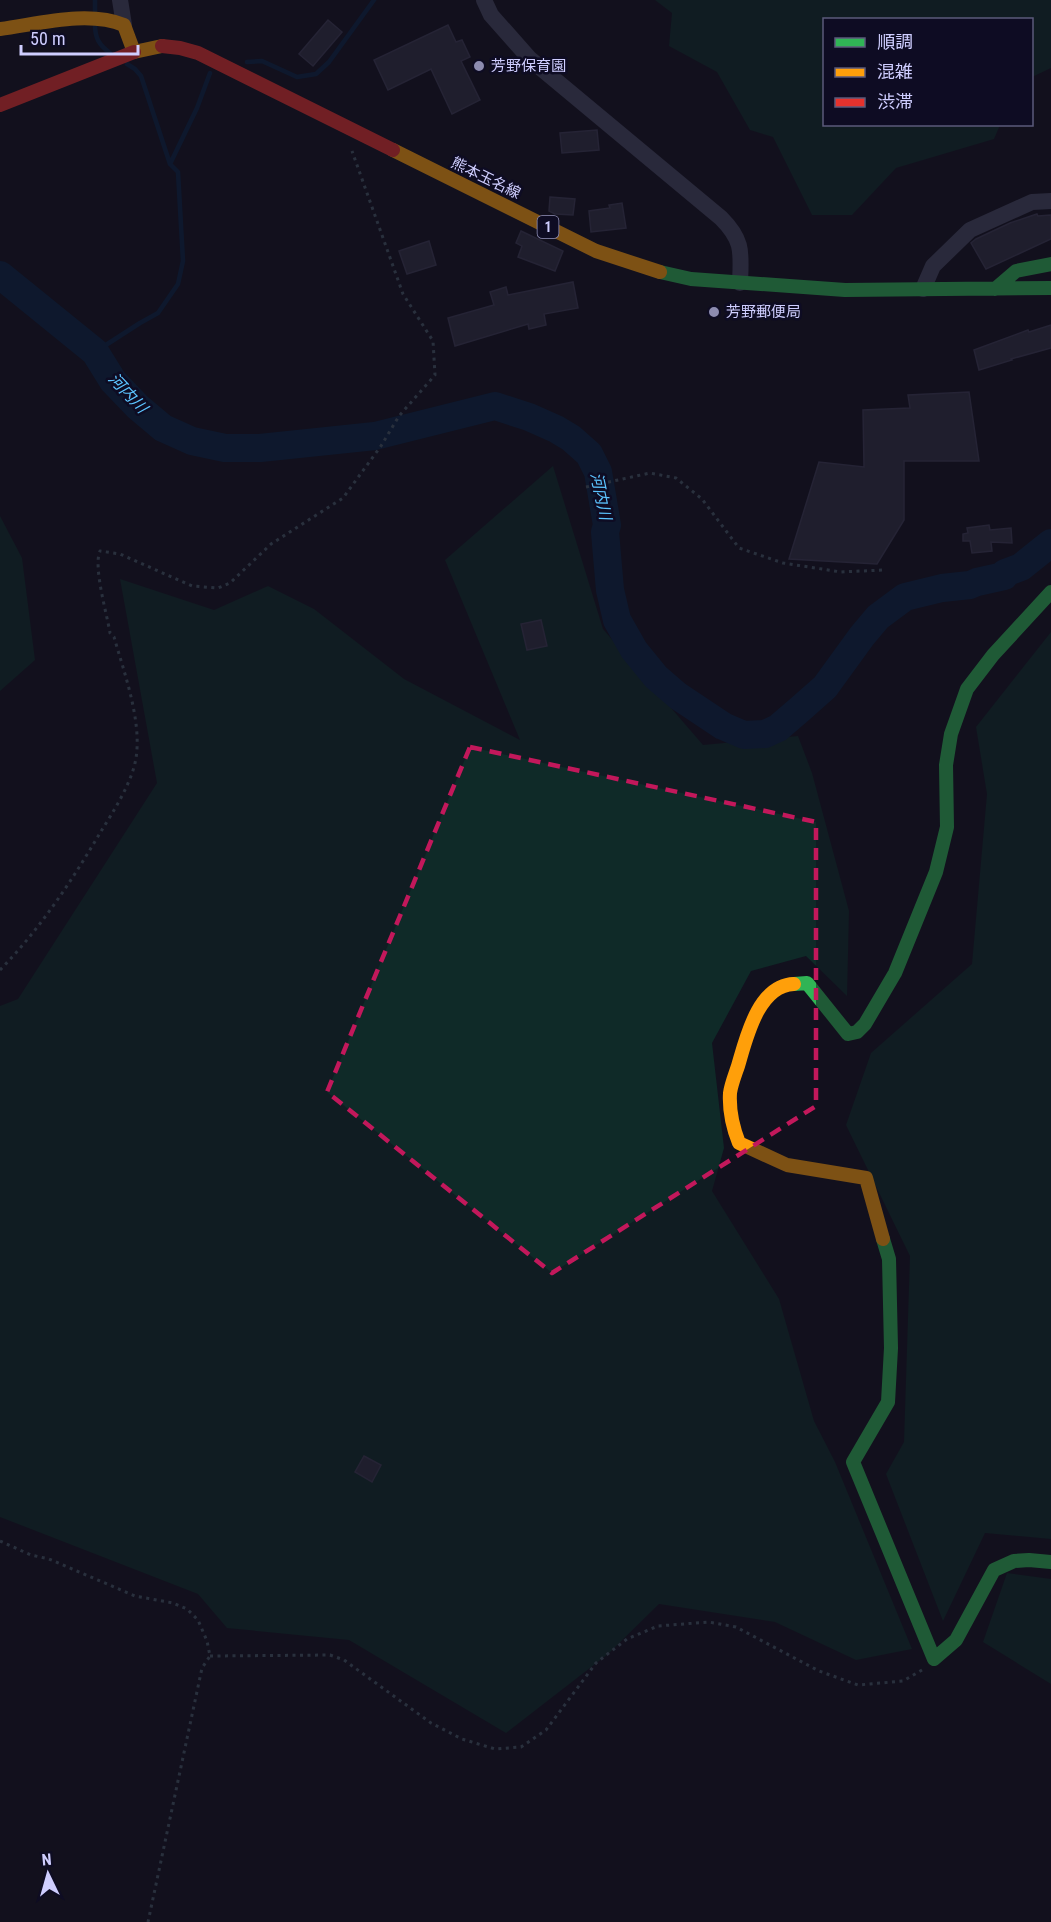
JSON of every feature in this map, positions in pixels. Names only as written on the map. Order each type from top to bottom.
[{"type":"street","points":[[120,0],[124,25],[134,52]]},
{"type":"street","points":[[484,0],[491,15],[530,59],[721,218],[733,231],[741,251],[740,284]]},
{"type":"street","points":[[0,29],[88,17],[110,19],[124,25]]},
{"type":"street","name":"熊本玉名線","points":[[0,105],[134,52],[155,46],[174,45],[198,53],[596,251],[645,268],[691,279],[845,290],[1051,288]]},
{"type":"street","points":[[923,289],[933,266],[970,230],[1032,202],[1051,201]]},
{"type":"street","points":[[994,289],[1016,271],[1051,264]]},
{"type":"street","points":[[1051,592],[993,655],[967,689],[951,734],[946,765],[947,827],[936,872],[895,973],[865,1024],[857,1032],[848,1034],[807,983],[787,984],[774,990],[757,1011],[747,1034],[730,1093],[734,1127],[739,1143],[787,1165],[866,1178],[889,1259],[890,1359],[888,1402],[853,1462],[934,1659],[956,1640],[994,1570],[1004,1562],[1027,1558],[1051,1562]]},
{"type":"path","points":[[0,970],[25,945],[75,876],[113,813],[136,758],[136,721],[128,684],[114,637],[110,633],[100,581],[98,557],[100,551],[120,554],[192,586],[218,588],[230,583],[271,544],[343,498],[381,446],[399,416],[435,375],[433,341],[403,294],[342,124]]},
{"type":"path","points":[[586,487],[650,473],[676,478],[702,500],[739,548],[783,563],[841,572],[883,570]]},
{"type":"path","points":[[0,1541],[31,1555],[49,1559],[135,1596],[173,1603],[187,1609],[198,1620],[207,1641],[210,1656],[202,1668],[148,1922]]},
{"type":"path","points":[[210,1656],[330,1655],[344,1660],[431,1723],[462,1739],[495,1749],[521,1747],[546,1730],[596,1663],[627,1640],[658,1626],[709,1622],[736,1627],[819,1671],[858,1685],[903,1681],[922,1670],[934,1659]]},
{"type":"highlighted area","points":[[470,747],[816,822],[816,1106],[552,1273],[327,1092]]},
{"type":"green space","points":[[655,0],[1051,0],[1051,68],[1033,77],[1033,18],[823,18],[823,126],[1000,126],[994,139],[896,168],[852,215],[812,215],[773,137],[750,130],[717,72],[669,46],[672,13]]},
{"type":"green space","points":[[553,466],[603,629],[703,745],[798,736],[812,773],[849,911],[847,996],[806,956],[751,971],[712,1043],[724,1148],[712,1191],[779,1299],[814,1421],[835,1462],[912,1649],[856,1660],[775,1622],[659,1604],[608,1654],[506,1733],[349,1640],[227,1628],[198,1594],[0,1517],[0,1006],[18,999],[157,783],[120,579],[214,610],[268,586],[314,609],[404,679],[520,740],[445,560]]},
{"type":"green space","points":[[0,516],[22,558],[35,660],[0,691]]},
{"type":"green space","points":[[1051,632],[1051,1539],[985,1533],[943,1621],[886,1474],[904,1442],[910,1256],[846,1125],[871,1053],[972,964],[987,794],[976,727]]},
{"type":"green space","points":[[1007,1573],[1051,1579],[1051,1684],[983,1642]]},
{"type":"building","points":[[328,20],[342,32],[313,66],[299,54]]},
{"type":"building","points":[[448,25],[456,42],[462,40],[470,57],[461,61],[480,100],[452,114],[431,69],[388,90],[374,60]]},
{"type":"building","points":[[597,130],[599,150],[562,153],[560,133]]},
{"type":"building","points":[[550,197],[575,199],[573,215],[555,214],[549,211]]},
{"type":"building","points":[[622,203],[626,228],[591,232],[589,211],[610,208],[609,205]]},
{"type":"building","points":[[1037,214],[1038,216],[1051,215],[1051,239],[986,269],[971,243],[1010,223]]},
{"type":"building","points":[[521,231],[563,251],[555,271],[518,257],[522,246],[516,243]]},
{"type":"building","points":[[429,241],[436,265],[407,274],[399,251]]},
{"type":"building","points":[[573,282],[578,308],[544,314],[546,325],[529,329],[528,324],[455,346],[448,318],[494,305],[490,292],[506,287],[508,295]]},
{"type":"building","points":[[1051,325],[1051,348],[979,370],[974,350],[1028,330],[1029,332]]},
{"type":"building","points":[[969,392],[979,461],[904,461],[904,520],[877,564],[789,559],[819,462],[864,467],[863,410],[910,408],[908,395]]},
{"type":"building","points":[[989,525],[990,530],[1011,528],[1012,543],[991,542],[992,551],[972,553],[970,541],[963,541],[963,534],[968,533],[967,528]]},
{"type":"building","points":[[541,620],[547,646],[527,650],[521,624]]},
{"type":"building","points":[[364,1456],[381,1465],[372,1482],[355,1472]]},
{"type":"waterway","points":[[95,0],[95,11]]},
{"type":"waterway","points":[[247,62],[262,61],[297,77],[316,74],[329,62],[374,0]]},
{"type":"waterway","points":[[95,25],[98,41],[110,53]]},
{"type":"waterway","points":[[95,352],[158,313],[178,284],[183,261],[178,172],[170,164],[141,76],[127,64]]},
{"type":"waterway","points":[[170,164],[197,108],[210,73]]},
{"type":"waterway","name":"河内川","points":[[0,275],[95,352],[113,381],[138,407],[163,428],[192,441],[225,448],[260,448],[375,436],[495,406],[529,417],[571,438],[589,454],[598,472],[607,525],[605,532],[610,590],[617,620],[634,650],[656,677],[678,696],[723,726],[744,735],[765,734],[778,728],[825,687],[878,617],[905,597],[1004,576],[1005,573],[1021,567],[1051,543]]},
{"type":"traffic: fast","points":[[995,289],[1016,271],[1051,264]]},
{"type":"traffic: fast","points":[[660,272],[691,279],[845,290],[1051,288]]},
{"type":"traffic: fast","points":[[794,984],[807,983],[848,1034],[857,1032],[865,1024],[895,973],[936,872],[947,827],[946,765],[951,734],[967,689],[993,655],[1051,592]]},
{"type":"traffic: fast","points":[[883,1239],[889,1259],[891,1348],[888,1402],[853,1462],[934,1659],[956,1640],[994,1570],[1014,1561],[1051,1562]]},
{"type":"traffic: slow","points":[[0,29],[79,18],[95,19],[124,25],[134,52],[162,46]]},
{"type":"traffic: slow","points":[[393,150],[596,251],[660,272]]},
{"type":"traffic: slow","points":[[794,984],[771,993],[750,1028],[730,1093],[733,1125],[739,1143],[787,1165],[866,1178],[883,1239]]},
{"type":"traffic: jam","points":[[162,46],[198,53],[393,150]]},
{"type":"traffic: jam","points":[[0,105],[134,52]]},
{"type":"place","name":"芳野保育園","points":[[479,66]]},
{"type":"place","name":"芳野郵便局","points":[[714,312]]}]
